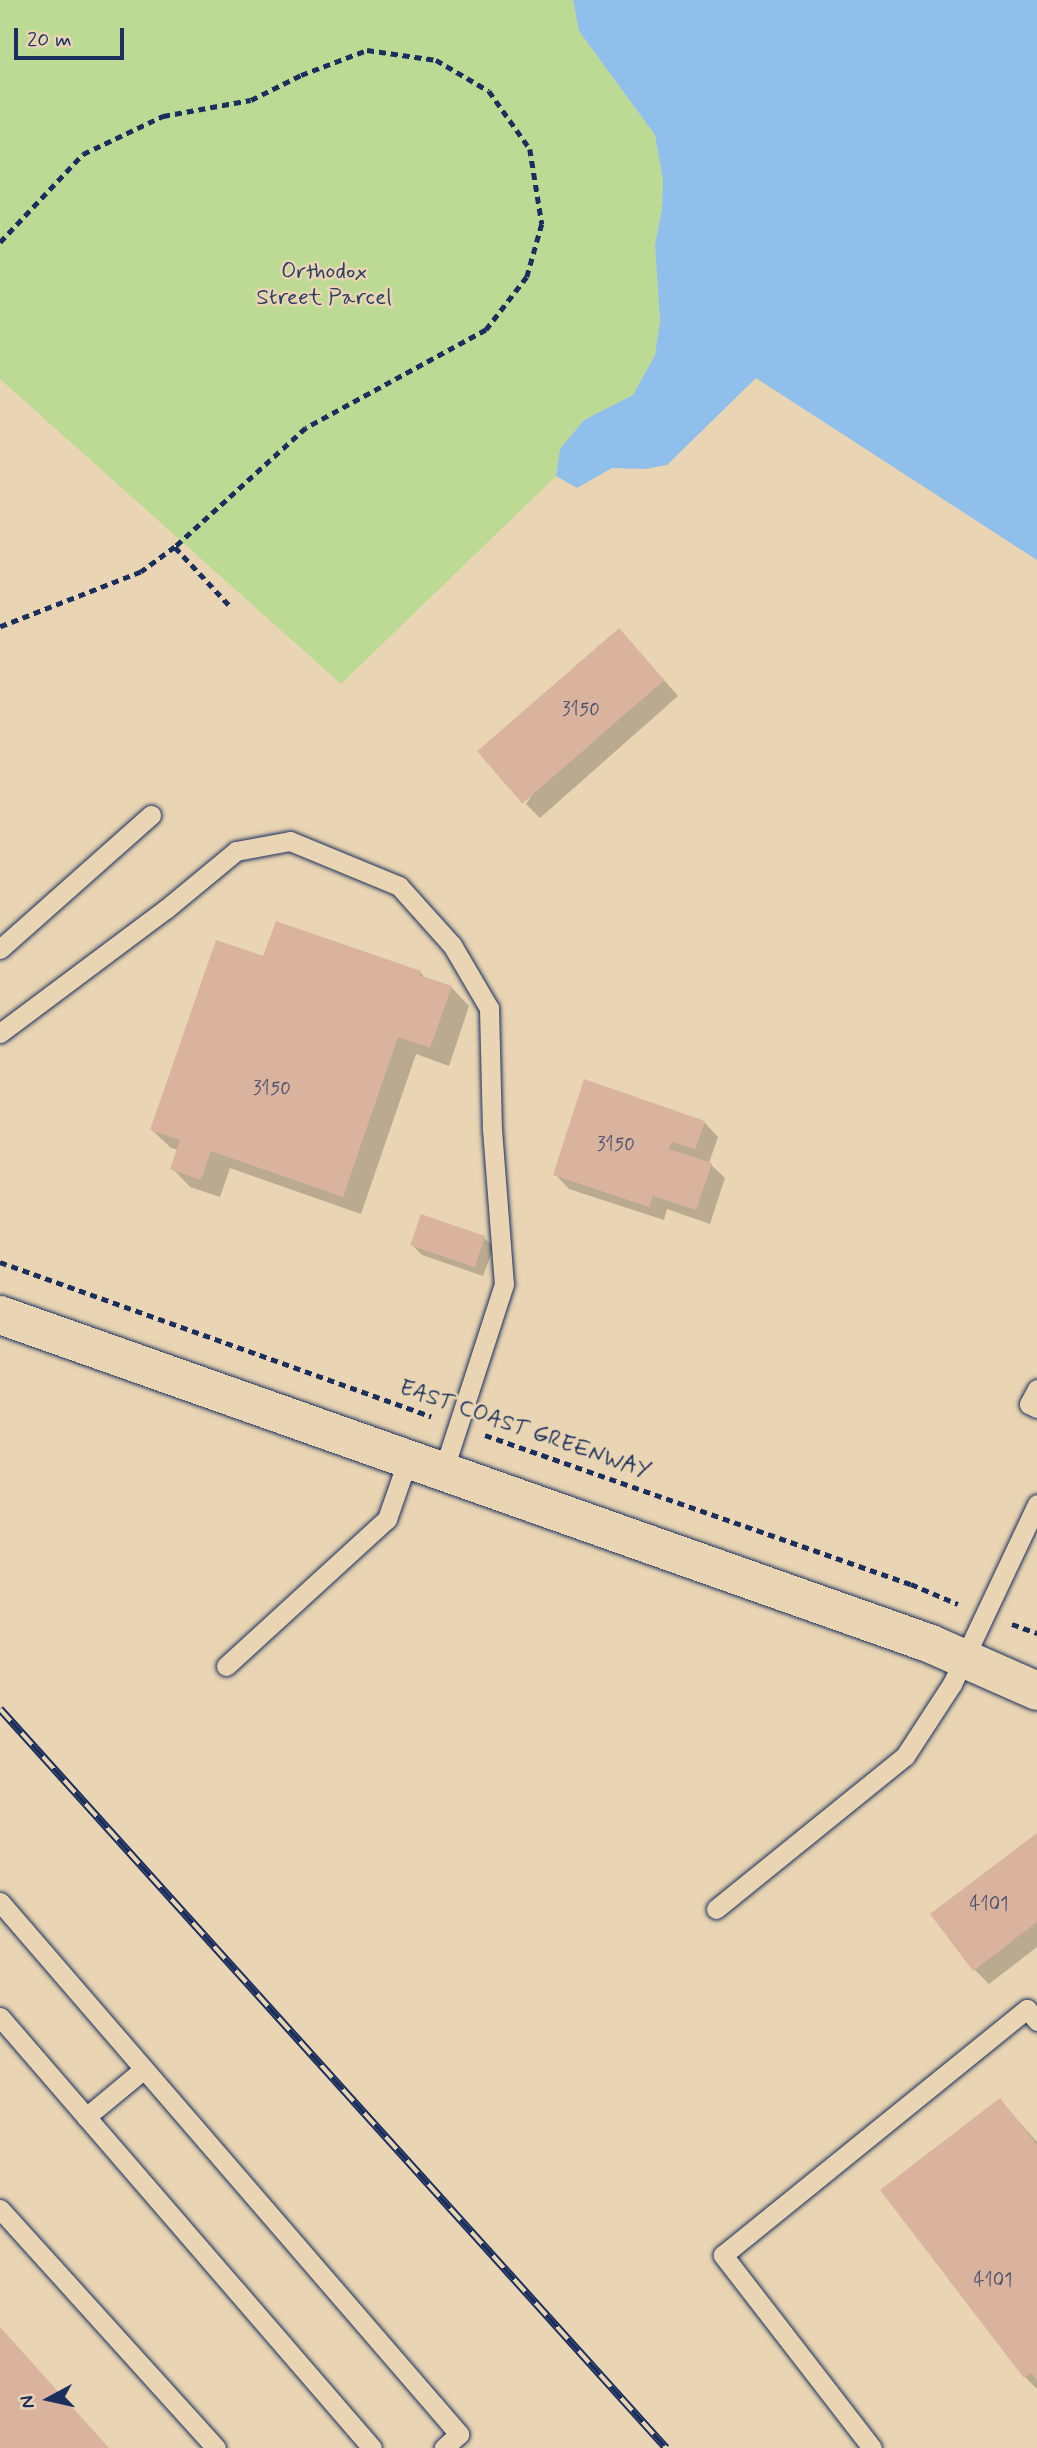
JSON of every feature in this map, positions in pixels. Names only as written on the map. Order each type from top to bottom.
[{"type":"street","points":[[0,1315],[931,1644],[1037,1691]]},
{"type":"lane","points":[[0,948],[150,815]]},
{"type":"lane","points":[[0,1033],[166,909],[236,851],[290,841],[399,886],[452,945],[489,1008],[492,1129],[504,1284],[443,1472]]},
{"type":"lane","points":[[1037,1389],[1029,1404],[1037,1408]]},
{"type":"lane","points":[[226,1666],[387,1519],[408,1459]]},
{"type":"lane","points":[[716,1909],[905,1756],[952,1684],[1037,1504]]},
{"type":"lane","points":[[0,1902],[459,2434],[444,2448]]},
{"type":"lane","points":[[872,2448],[723,2255],[1027,2009],[1037,2021]]},
{"type":"lane","points":[[0,2017],[372,2448]]},
{"type":"lane","points":[[86,2117],[144,2069]]},
{"type":"lane","points":[[0,2208],[216,2448]]},
{"type":"path","points":[[0,242],[83,154],[163,116],[251,100],[301,75],[367,50],[436,60],[489,91],[530,149],[542,224],[527,277],[486,330],[306,428],[175,547],[141,572],[0,627]]},
{"type":"path","points":[[175,547],[229,605]]},
{"type":"path","name":"EAST COAST GREENWAY","points":[[0,1262],[911,1584],[984,1615],[1037,1633]]},
{"type":"green space","name":"Orthodox Street Parcel","points":[[0,0],[573,0],[579,31],[655,135],[663,180],[662,208],[655,245],[660,321],[655,355],[633,395],[584,420],[560,449],[556,476],[341,684],[0,379]]},
{"type":"water","points":[[573,0],[1037,0],[1037,560],[756,378],[667,465],[645,469],[612,468],[577,488],[556,476],[560,449],[584,420],[633,395],[655,355],[660,321],[655,245],[662,208],[663,180],[655,135],[579,31]]},
{"type":"building","points":[[619,628],[664,680],[522,803],[477,751]]},
{"type":"building","points":[[276,921],[421,971],[419,975],[452,986],[430,1048],[398,1037],[343,1197],[211,1151],[201,1180],[170,1169],[180,1140],[150,1130],[216,940],[263,956]]},
{"type":"building","points":[[584,1079],[705,1121],[695,1149],[672,1142],[669,1149],[712,1163],[696,1210],[653,1196],[649,1207],[553,1175]]},
{"type":"building","points":[[421,1214],[485,1236],[475,1267],[410,1245]]},
{"type":"building","points":[[1037,1833],[1037,1922],[973,1971],[930,1914]]},
{"type":"building","points":[[1000,2098],[1037,2145],[1037,2381],[1031,2373],[1024,2378],[880,2190]]},
{"type":"building","points":[[0,2327],[109,2448],[0,2448]]},
{"type":"railway","points":[[0,1709],[666,2448]]}]
